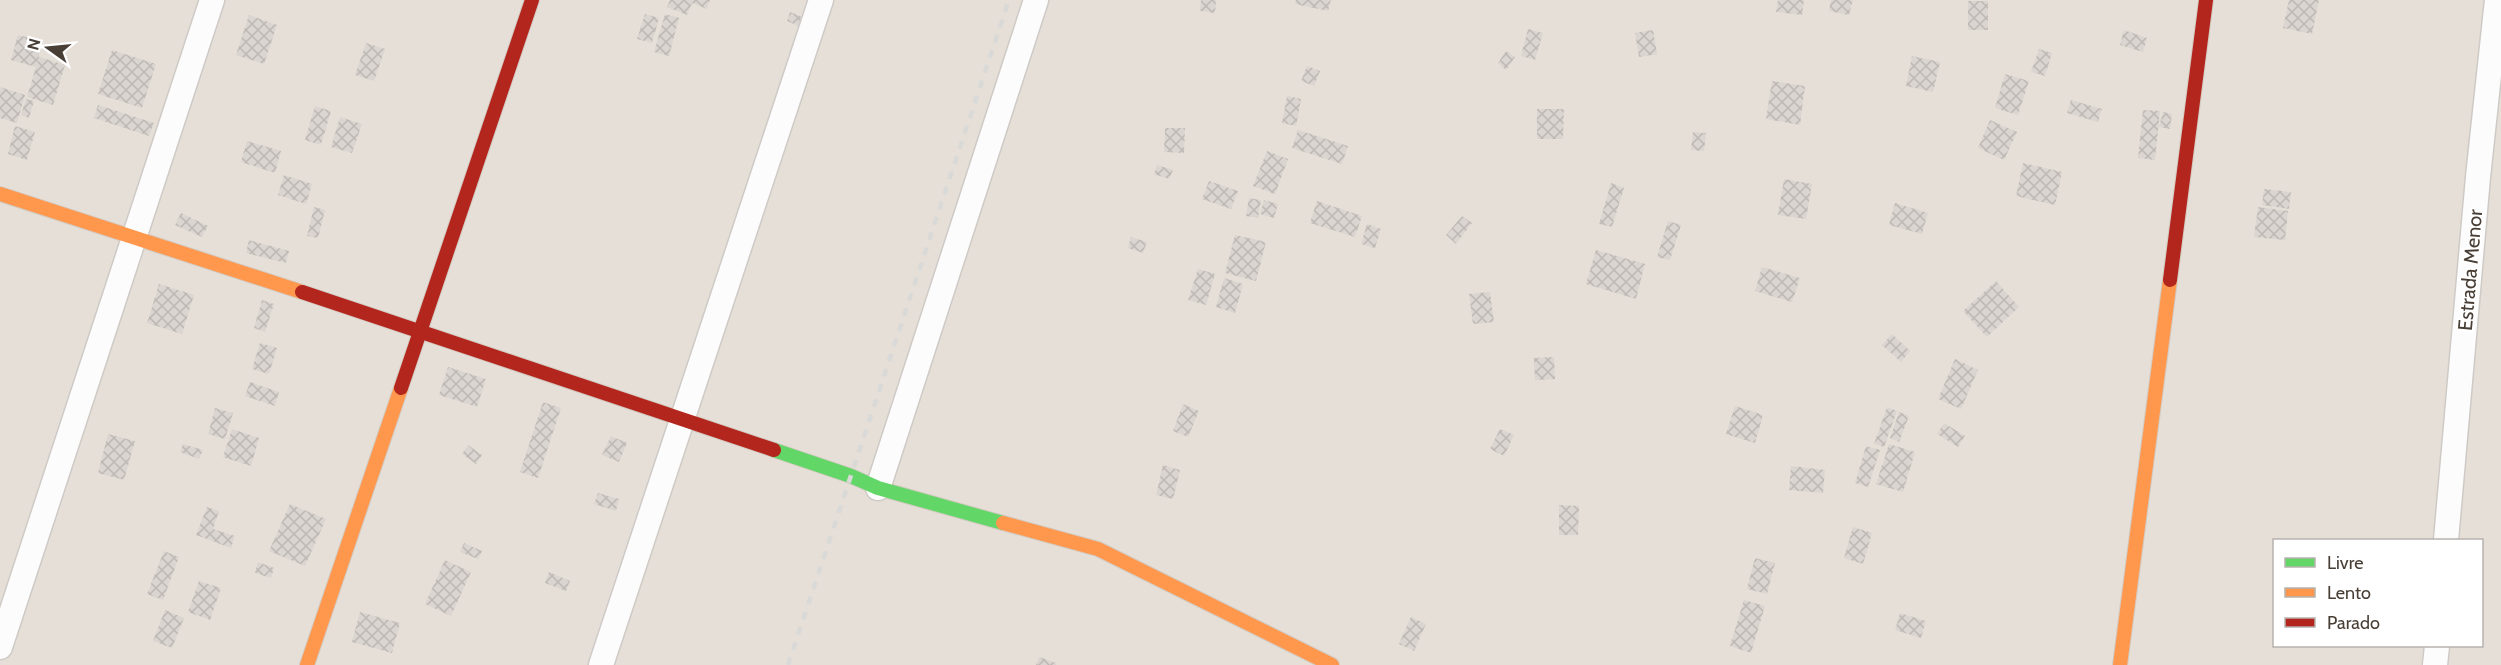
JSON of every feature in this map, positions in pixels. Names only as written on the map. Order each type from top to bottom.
[{"type":"street","points":[[0,647],[136,238],[212,0]]},
{"type":"street","points":[[307,665],[532,0]]},
{"type":"street","points":[[600,665],[821,0]]},
{"type":"street","points":[[878,488],[1036,0]]},
{"type":"street","points":[[2120,665],[2206,0]]},
{"type":"street","name":"Estrada Menor","points":[[2446,539],[2496,0]]},
{"type":"street","points":[[0,194],[683,418],[851,476],[878,488],[1098,549],[1332,665]]},
{"type":"street","points":[[2435,665],[2437,647]]},
{"type":"shaded area","points":[[0,0],[2501,0],[2501,665],[0,665]]},
{"type":"building","points":[[670,0],[710,0],[707,9],[692,3],[687,15],[667,7]]},
{"type":"building","points":[[1201,0],[1216,0],[1215,13],[1200,11]]},
{"type":"building","points":[[1296,0],[1331,0],[1328,11],[1295,4]]},
{"type":"building","points":[[1778,0],[1804,0],[1802,15],[1776,12]]},
{"type":"building","points":[[1831,0],[1853,0],[1849,15],[1829,11]]},
{"type":"building","points":[[2289,0],[2319,0],[2312,34],[2283,28]]},
{"type":"building","points":[[1968,1],[1988,1],[1988,30],[1968,30]]},
{"type":"building","points":[[790,12],[805,18],[801,27],[787,21]]},
{"type":"building","points":[[645,14],[659,18],[652,43],[637,39]]},
{"type":"building","points":[[665,14],[679,18],[669,56],[654,52]]},
{"type":"building","points":[[249,15],[277,25],[264,64],[236,55]]},
{"type":"building","points":[[1528,29],[1543,33],[1535,60],[1521,56]]},
{"type":"building","points":[[1653,30],[1657,54],[1639,57],[1635,33]]},
{"type":"building","points":[[2124,30],[2147,38],[2143,52],[2120,45]]},
{"type":"building","points":[[18,35],[43,41],[36,67],[11,60]]},
{"type":"building","points":[[366,43],[385,49],[374,81],[355,75]]},
{"type":"building","points":[[2039,49],[2052,53],[2045,76],[2031,72]]},
{"type":"building","points":[[112,50],[156,64],[142,108],[98,94]]},
{"type":"building","points":[[1506,51],[1515,57],[1506,70],[1498,63]]},
{"type":"building","points":[[1912,56],[1940,62],[1933,92],[1906,86]]},
{"type":"building","points":[[39,57],[65,65],[53,105],[27,97]]},
{"type":"building","points":[[1307,66],[1320,71],[1314,86],[1301,81]]},
{"type":"building","points":[[2005,74],[2029,81],[2018,115],[1995,108]]},
{"type":"building","points":[[1772,81],[1805,86],[1800,125],[1766,119]]},
{"type":"building","points":[[0,87],[25,95],[17,123],[0,118]]},
{"type":"building","points":[[1287,96],[1301,99],[1296,126],[1282,123]]},
{"type":"building","points":[[26,99],[34,101],[29,118],[21,115]]},
{"type":"building","points":[[2071,100],[2102,109],[2098,122],[2067,113]]},
{"type":"building","points":[[98,105],[154,123],[149,136],[94,118]]},
{"type":"building","points":[[315,106],[331,111],[321,145],[305,140]]},
{"type":"building","points":[[1537,109],[1564,109],[1563,139],[1537,139]]},
{"type":"building","points":[[2143,110],[2160,111],[2155,160],[2138,158]]},
{"type":"building","points":[[2163,112],[2172,114],[2170,129],[2159,127]]},
{"type":"building","points":[[340,117],[362,124],[352,153],[331,147]]},
{"type":"building","points":[[1990,120],[2017,132],[2004,160],[1978,148]]},
{"type":"building","points":[[15,126],[35,132],[27,160],[8,154]]},
{"type":"building","points":[[1165,128],[1185,128],[1184,153],[1164,152]]},
{"type":"building","points":[[1298,130],[1348,146],[1342,164],[1292,148]]},
{"type":"building","points":[[1693,132],[1706,133],[1704,151],[1691,150]]},
{"type":"building","points":[[247,141],[281,151],[275,173],[241,162]]},
{"type":"building","points":[[1267,151],[1288,159],[1275,194],[1253,186]]},
{"type":"building","points":[[2023,163],[2062,172],[2055,205],[2016,196]]},
{"type":"building","points":[[1157,165],[1173,170],[1169,179],[1154,174]]},
{"type":"building","points":[[284,175],[312,184],[306,204],[278,195]]},
{"type":"building","points":[[1784,179],[1812,184],[1806,219],[1778,215]]},
{"type":"building","points":[[1209,181],[1238,191],[1231,209],[1202,199]]},
{"type":"building","points":[[1611,183],[1624,188],[1612,227],[1599,224]]},
{"type":"building","points":[[2264,189],[2291,192],[2289,209],[2262,205]]},
{"type":"building","points":[[1249,198],[1261,200],[1258,218],[1246,216]]},
{"type":"building","points":[[1264,200],[1278,204],[1274,218],[1260,214]]},
{"type":"building","points":[[1317,201],[1362,216],[1355,237],[1310,223]]},
{"type":"building","points":[[1895,203],[1928,213],[1922,234],[1889,225]]},
{"type":"building","points":[[314,207],[325,210],[318,238],[307,236]]},
{"type":"building","points":[[2258,207],[2288,211],[2285,240],[2254,237]]},
{"type":"building","points":[[181,213],[208,226],[202,237],[175,225]]},
{"type":"building","points":[[1462,216],[1472,223],[1456,244],[1446,235]]},
{"type":"building","points":[[1668,221],[1681,225],[1670,260],[1657,257]]},
{"type":"building","points":[[1367,224],[1381,229],[1375,248],[1361,244]]},
{"type":"building","points":[[1235,235],[1266,242],[1256,281],[1225,273]]},
{"type":"building","points":[[1131,237],[1147,242],[1143,253],[1128,248]]},
{"type":"building","points":[[249,240],[289,251],[286,263],[246,253]]},
{"type":"building","points":[[1596,250],[1645,264],[1636,299],[1586,284]]},
{"type":"building","points":[[1762,267],[1800,278],[1792,302],[1755,291]]},
{"type":"building","points":[[1198,269],[1215,274],[1206,305],[1188,300]]},
{"type":"building","points":[[1224,278],[1243,284],[1235,313],[1216,307]]},
{"type":"building","points":[[1996,281],[2019,307],[1987,337],[1963,311]]},
{"type":"building","points":[[159,284],[194,295],[182,334],[147,323]]},
{"type":"building","points":[[1490,292],[1494,322],[1473,324],[1469,294]]},
{"type":"building","points":[[262,300],[274,304],[265,332],[254,328]]},
{"type":"building","points":[[1892,334],[1910,351],[1901,362],[1882,345]]},
{"type":"building","points":[[260,343],[277,348],[269,374],[252,369]]},
{"type":"building","points":[[1554,357],[1555,379],[1535,380],[1534,358]]},
{"type":"building","points":[[1955,359],[1978,370],[1961,409],[1938,399]]},
{"type":"building","points":[[448,367],[486,379],[477,407],[439,395]]},
{"type":"building","points":[[250,382],[279,392],[275,406],[245,396]]},
{"type":"building","points":[[543,402],[561,408],[538,478],[520,472]]},
{"type":"building","points":[[1183,404],[1199,411],[1188,437],[1173,431]]},
{"type":"building","points":[[1735,406],[1763,415],[1755,443],[1726,434]]},
{"type":"building","points":[[1887,407],[1897,411],[1884,447],[1874,444]]},
{"type":"building","points":[[215,408],[233,413],[225,439],[208,434]]},
{"type":"building","points":[[1899,412],[1909,416],[1899,442],[1890,438]]},
{"type":"building","points":[[1944,423],[1965,436],[1958,447],[1937,434]]},
{"type":"building","points":[[232,429],[259,438],[251,466],[223,457]]},
{"type":"building","points":[[1500,429],[1514,435],[1504,456],[1490,449]]},
{"type":"building","points":[[108,434],[135,441],[124,480],[98,473]]},
{"type":"building","points":[[611,436],[627,443],[619,462],[602,455]]},
{"type":"building","points":[[183,444],[203,450],[199,459],[180,452]]},
{"type":"building","points":[[1889,444],[1915,452],[1903,492],[1876,484]]},
{"type":"building","points":[[468,445],[482,455],[476,464],[462,454]]},
{"type":"building","points":[[1866,446],[1880,450],[1868,487],[1855,483]]},
{"type":"building","points":[[1163,465],[1180,470],[1173,499],[1156,495]]},
{"type":"building","points":[[1791,466],[1825,470],[1823,493],[1789,490]]},
{"type":"building","points":[[598,493],[619,499],[616,511],[594,504]]},
{"type":"building","points":[[290,504],[326,519],[305,566],[269,551]]},
{"type":"building","points":[[1559,505],[1579,506],[1578,535],[1559,535]]},
{"type":"building","points":[[207,507],[219,511],[213,529],[235,536],[231,548],[196,535]]},
{"type":"building","points":[[1853,527],[1872,533],[1863,564],[1844,558]]},
{"type":"building","points":[[464,543],[482,551],[478,559],[460,552]]},
{"type":"building","points":[[164,551],[179,557],[163,600],[147,594]]},
{"type":"building","points":[[1755,558],[1775,563],[1767,594],[1747,589]]},
{"type":"building","points":[[445,560],[471,572],[451,616],[425,604]]},
{"type":"building","points":[[258,562],[274,568],[271,578],[255,573]]},
{"type":"building","points":[[549,572],[570,581],[566,591],[545,583]]},
{"type":"building","points":[[199,581],[221,588],[210,620],[188,612]]},
{"type":"building","points":[[1744,600],[1765,606],[1751,653],[1730,646]]},
{"type":"building","points":[[165,610],[184,618],[172,648],[153,641]]},
{"type":"building","points":[[360,612],[400,623],[392,653],[352,642]]},
{"type":"building","points":[[1900,613],[1926,621],[1921,638],[1895,630]]},
{"type":"building","points":[[1411,617],[1426,624],[1414,651],[1399,644]]},
{"type":"building","points":[[1039,657],[1056,663],[1056,665],[1036,665]]},
{"type":"railway","points":[[788,665],[1009,0]]},
{"type":"traffic: fast","points":[[774,450],[851,476],[878,488],[1003,523]]},
{"type":"traffic: slow","points":[[0,194],[302,292]]},
{"type":"traffic: slow","points":[[2120,665],[2170,280]]},
{"type":"traffic: slow","points":[[307,665],[401,388]]},
{"type":"traffic: slow","points":[[1003,523],[1098,549],[1332,665]]},
{"type":"traffic: jam","points":[[401,388],[532,0]]},
{"type":"traffic: jam","points":[[2170,280],[2206,0]]},
{"type":"traffic: jam","points":[[302,292],[774,450]]}]
